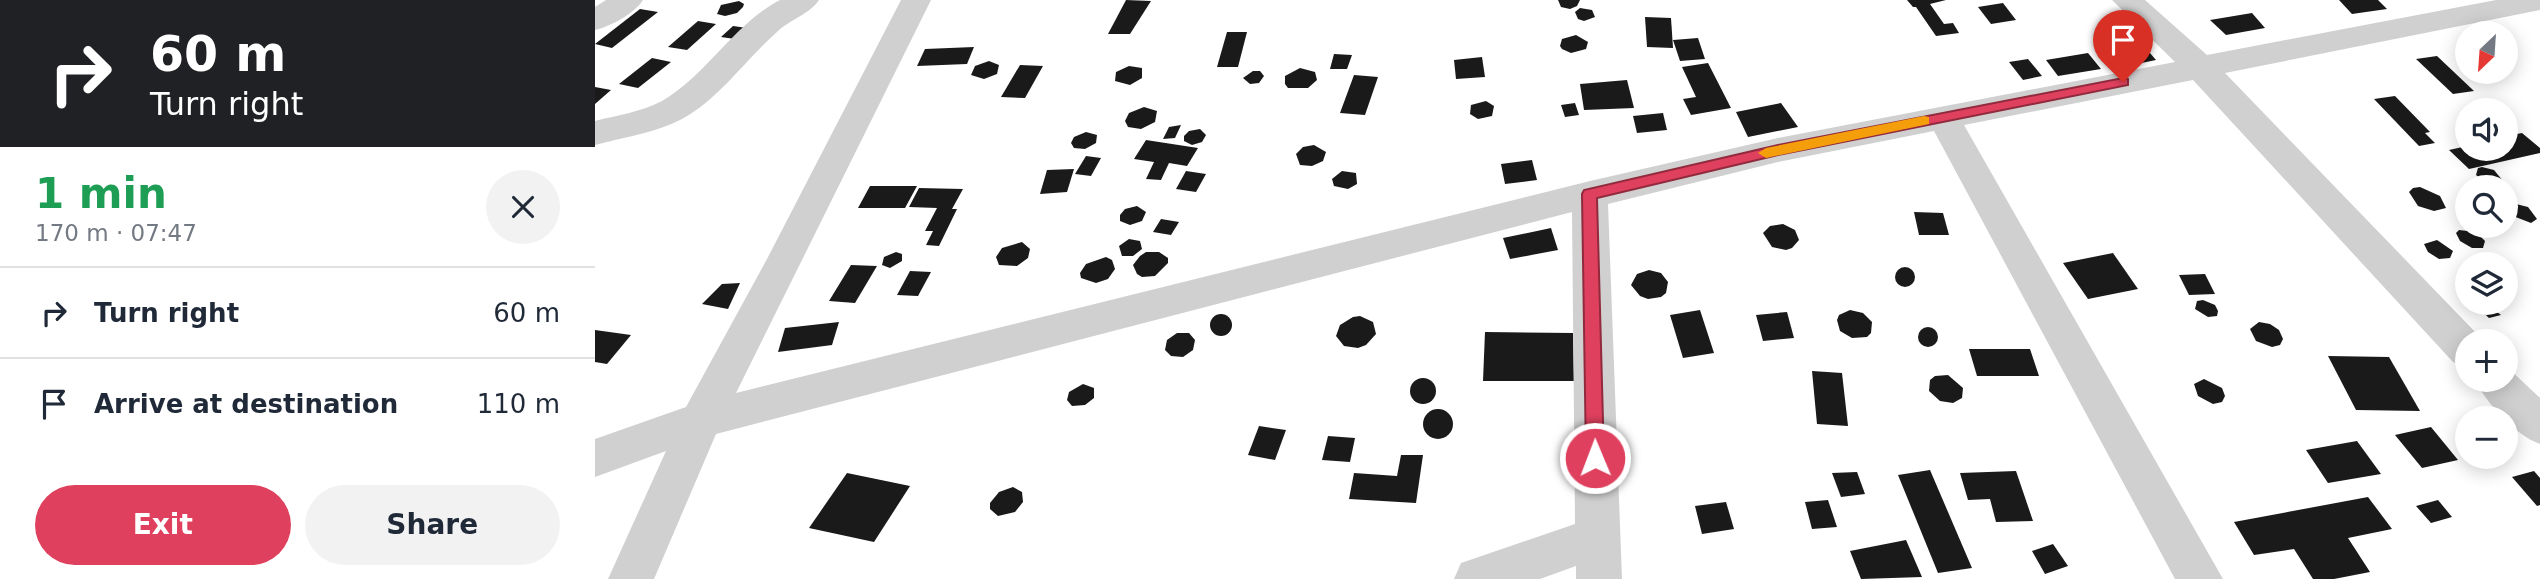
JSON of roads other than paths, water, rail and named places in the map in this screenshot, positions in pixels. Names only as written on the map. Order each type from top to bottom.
[{"type":"street","points":[[595,20],[628,0]]},
{"type":"street","points":[[595,134],[656,118],[681,105],[770,21],[788,7],[804,0]]},
{"type":"street","points":[[631,579],[701,420],[784,263],[916,0]]},
{"type":"street","points":[[2127,0],[2200,67],[2455,337]]},
{"type":"street","points":[[595,458],[701,420],[1590,194],[1778,150],[2540,1]]},
{"type":"street","points":[[1943,117],[2200,579]]},
{"type":"street","points":[[1477,579],[1597,558],[1590,194]]},
{"type":"street","points":[[2507,392],[2540,426]]}]
